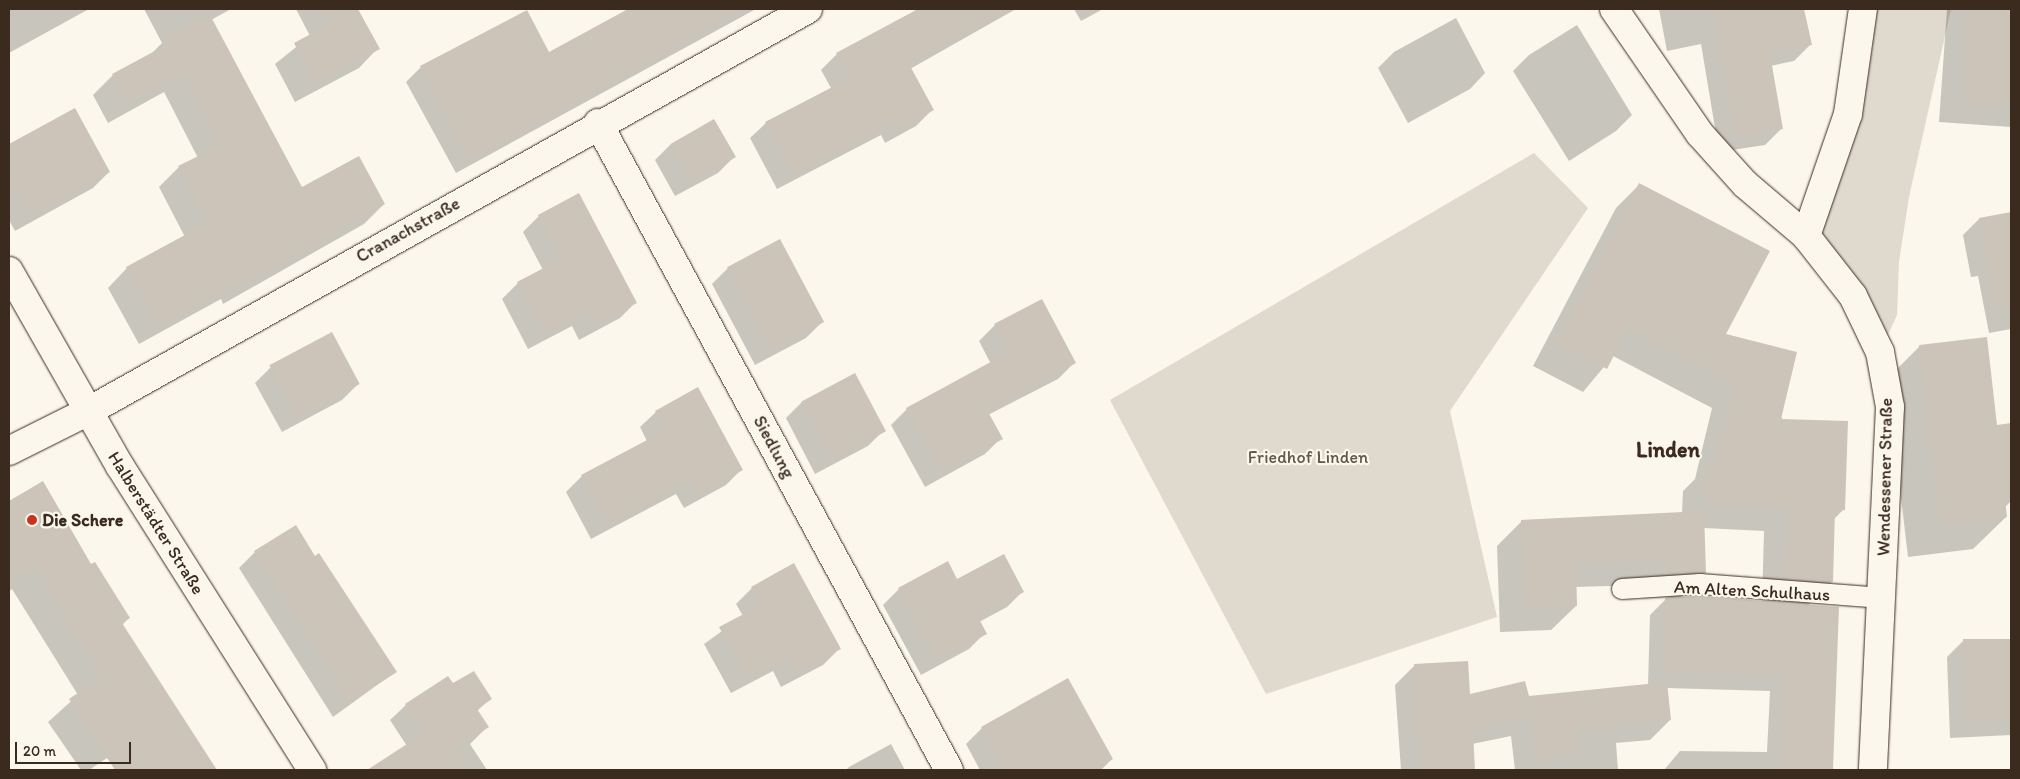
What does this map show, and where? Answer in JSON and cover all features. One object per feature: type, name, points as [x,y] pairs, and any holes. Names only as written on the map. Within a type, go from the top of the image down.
[{"type":"street","name":"Cranachstraße","points":[[9,451],[87,412],[598,123],[808,9]]},
{"type":"street","name":"Wendessener Straße","points":[[1614,9],[1700,134],[1745,184],[1806,236],[1853,296],[1880,352],[1890,408],[1873,770]]},
{"type":"street","points":[[1806,236],[1848,114],[1863,9]]},
{"type":"street","name":"Siedlung","points":[[598,123],[949,770]]},
{"type":"street","name":"Halberstädter Straße","points":[[9,271],[87,412],[312,770]]},
{"type":"lane","name":"Am Alten Schulhaus","points":[[1622,589],[1700,584],[1882,598]]},
{"type":"green space","points":[[1863,9],[1951,9],[1909,197],[1899,262],[1897,315],[1880,352],[1806,236]]},
{"type":"green space","name":"Friedhof Linden","points":[[1534,153],[1588,208],[1450,411],[1497,617],[1266,694],[1110,400]]},
{"type":"building","points":[[325,9],[358,9],[380,49],[315,83],[294,43],[333,22]]},
{"type":"building","points":[[628,9],[742,9],[471,160],[420,66],[527,10],[549,52]]},
{"type":"building","points":[[918,9],[1006,9],[909,64],[934,110],[901,128],[897,120],[793,174],[765,122],[850,78],[836,53]]},
{"type":"building","points":[[1714,9],[1804,9],[1812,45],[1770,54],[1783,129],[1735,137]]},
{"type":"building","points":[[1965,9],[2011,9],[2011,103],[1965,103]]},
{"type":"building","points":[[209,13],[302,187],[359,156],[385,204],[243,285],[241,281],[159,326],[126,267],[207,223],[178,166],[221,145],[183,73],[128,104],[112,74],[168,44],[165,38]]},
{"type":"building","points":[[75,108],[110,172],[31,216],[9,174],[9,144]]},
{"type":"building","points":[[714,119],[736,157],[693,182],[671,144]]},
{"type":"building","points":[[1639,183],[1770,251],[1726,334],[1797,352],[1781,419],[1848,421],[1845,510],[1835,509],[1833,582],[1786,579],[1787,507],[1705,504],[1706,466],[1715,466],[1735,384],[1628,328],[1607,369],[1556,342]]},
{"type":"building","points":[[579,193],[637,303],[596,324],[588,311],[545,334],[517,282],[561,259],[538,215]]},
{"type":"building","points":[[2011,212],[2011,308],[1995,309],[1979,218]]},
{"type":"building","points":[[780,239],[824,322],[771,350],[727,267]]},
{"type":"building","points":[[1042,299],[1076,363],[987,410],[1003,439],[941,472],[906,408],[1009,352],[994,324]]},
{"type":"building","points":[[332,332],[360,384],[297,417],[269,365]]},
{"type":"building","points":[[1987,337],[1997,425],[2011,423],[2011,489],[2004,490],[2007,517],[1940,525],[1919,345]]},
{"type":"building","points":[[855,373],[886,431],[832,460],[801,402]]},
{"type":"building","points":[[698,387],[743,470],[700,493],[692,479],[608,524],[581,475],[666,430],[655,411]]},
{"type":"building","points":[[43,481],[91,564],[95,562],[130,618],[122,623],[217,770],[117,770],[69,699],[102,677],[35,568],[9,583],[9,501]]},
{"type":"building","points":[[1704,511],[1706,573],[1666,574],[1666,561],[1576,564],[1577,606],[1524,608],[1521,520]]},
{"type":"building","points":[[296,525],[315,556],[319,553],[397,672],[350,702],[254,551]]},
{"type":"building","points":[[1004,554],[1024,592],[978,617],[987,634],[937,660],[898,588],[948,561],[957,579]]},
{"type":"building","points":[[794,563],[841,649],[798,672],[789,656],[747,678],[719,627],[761,605],[751,587]]},
{"type":"building","points":[[1700,596],[1839,607],[1833,770],[1781,770],[1785,676],[1663,672],[1665,598]]},
{"type":"building","points":[[1963,639],[2011,639],[2011,721],[1963,721]]},
{"type":"building","points":[[1468,661],[1470,694],[1525,681],[1529,696],[1667,682],[1671,720],[1577,730],[1579,755],[1535,760],[1531,717],[1473,730],[1475,770],[1421,770],[1414,664]]},
{"type":"building","points":[[474,671],[492,699],[477,709],[489,727],[456,749],[469,770],[367,770],[424,733],[405,704],[448,676],[453,683]]},
{"type":"building","points":[[1068,678],[1113,759],[1094,770],[1004,770],[981,727]]},
{"type":"place","name":"Die Schere","points":[[32,520]]},
{"type":"district","name":"Linden","points":[[1668,450]]}]
